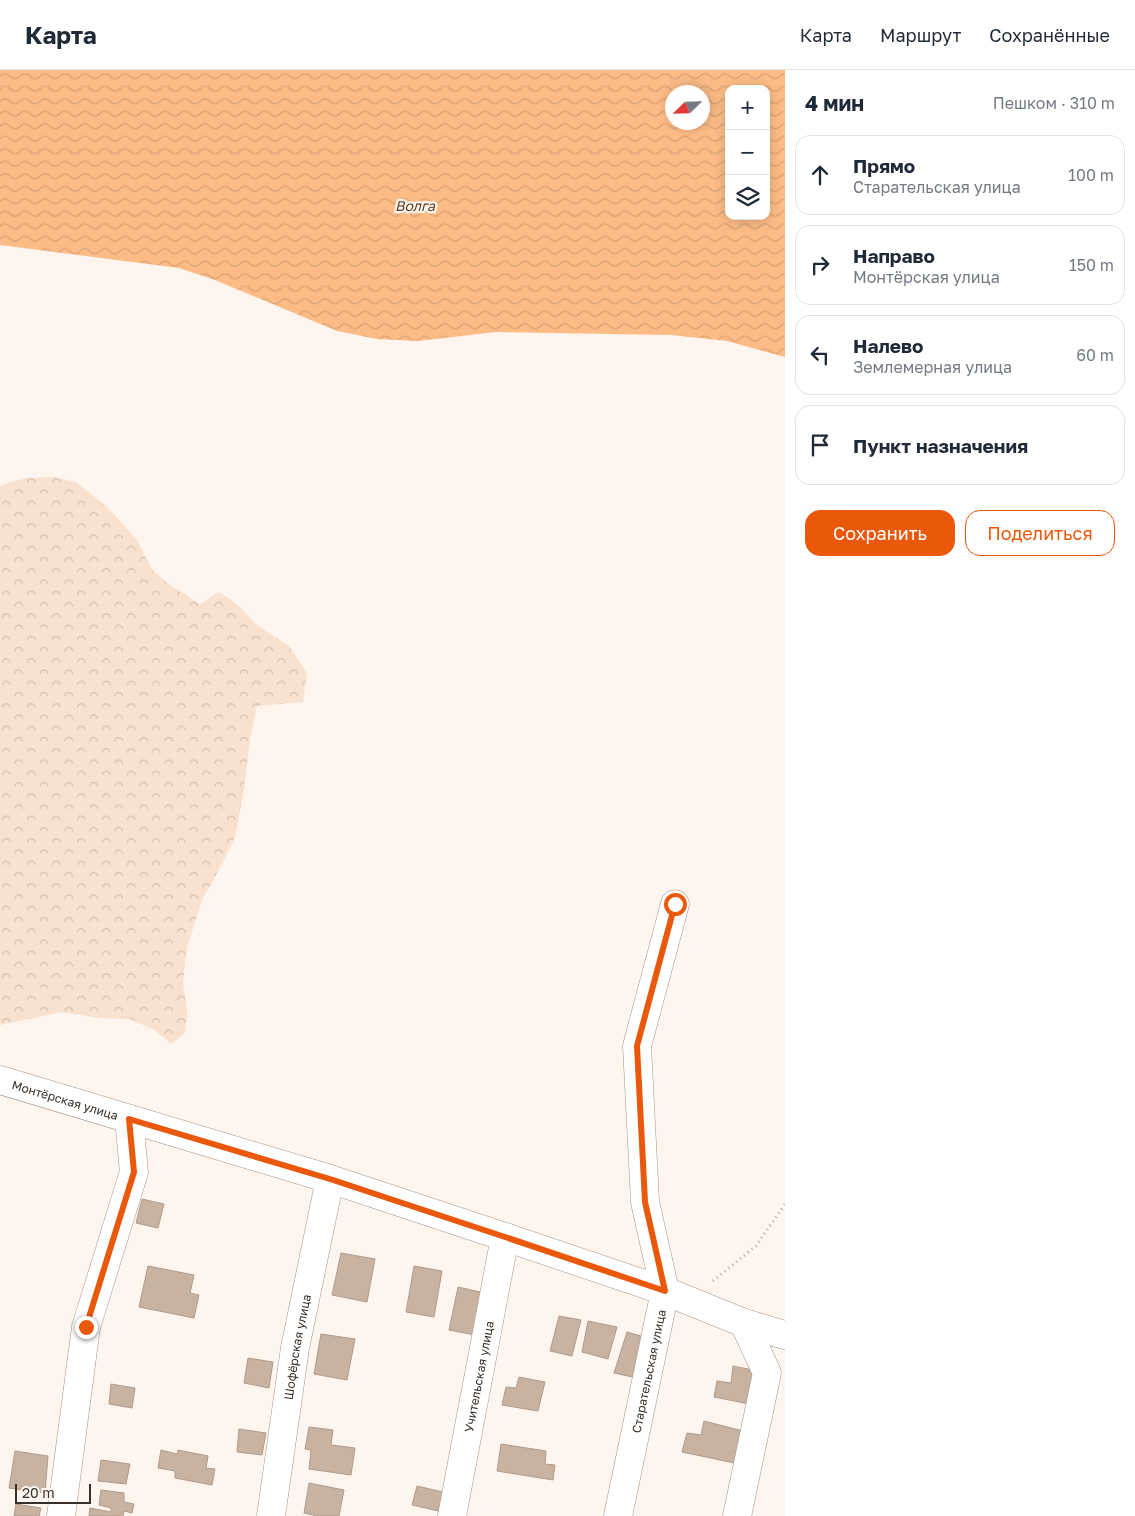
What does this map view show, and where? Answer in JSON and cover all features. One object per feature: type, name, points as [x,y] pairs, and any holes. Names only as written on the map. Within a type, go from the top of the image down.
[{"type":"street","name":"Старательская улица","points":[[618,1516],[665,1291],[645,1202],[637,1046],[675,904]]},
{"type":"street","name":"Монтёрская улица","points":[[0,1080],[330,1179],[665,1291],[744,1323],[785,1335]]},
{"type":"street","points":[[61,1516],[86,1327],[134,1172],[129,1119]]},
{"type":"street","name":"Шофёрская улица","points":[[272,1516],[294,1348],[330,1179]]},
{"type":"street","name":"Учительская улица","points":[[452,1516],[505,1237]]},
{"type":"street","points":[[737,1516],[767,1373],[744,1323]]},
{"type":"path","points":[[704,1283],[713,1281],[756,1246],[785,1204]]},
{"type":"green space","points":[[53,477],[76,482],[107,507],[137,540],[152,570],[171,586],[200,604],[219,592],[238,605],[258,626],[289,646],[307,673],[303,702],[257,706],[250,738],[244,790],[235,837],[202,900],[187,947],[183,982],[187,1013],[185,1033],[171,1044],[153,1029],[129,1019],[100,1018],[61,1012],[0,1025],[0,486],[24,478]]},
{"type":"water","name":"Волга","points":[[0,70],[785,70],[785,357],[727,341],[671,335],[496,332],[418,341],[377,339],[337,331],[215,280],[179,268],[0,245]]},
{"type":"building","points":[[142,1199],[164,1204],[158,1228],[136,1223]]},
{"type":"building","points":[[341,1253],[375,1259],[367,1302],[332,1295]]},
{"type":"building","points":[[148,1266],[194,1275],[190,1293],[199,1295],[194,1318],[139,1307]]},
{"type":"building","points":[[414,1266],[442,1271],[434,1317],[406,1312]]},
{"type":"building","points":[[458,1287],[489,1294],[480,1336],[449,1330]]},
{"type":"building","points":[[559,1316],[581,1320],[572,1356],[550,1351]]},
{"type":"building","points":[[588,1321],[617,1327],[608,1359],[582,1352]]},
{"type":"building","points":[[627,1332],[648,1338],[637,1378],[614,1373]]},
{"type":"building","points":[[321,1334],[355,1339],[347,1380],[314,1374]]},
{"type":"building","points":[[248,1358],[273,1362],[269,1388],[244,1383]]},
{"type":"building","points":[[733,1366],[758,1371],[749,1404],[714,1397],[717,1381],[731,1383]]},
{"type":"building","points":[[519,1377],[545,1382],[538,1411],[502,1405],[506,1387],[516,1388]]},
{"type":"building","points":[[111,1384],[135,1388],[132,1408],[109,1404]]},
{"type":"building","points":[[704,1421],[747,1432],[739,1464],[682,1452],[687,1433],[701,1435]]},
{"type":"building","points":[[309,1427],[333,1430],[331,1445],[355,1448],[351,1475],[309,1469],[311,1450],[305,1449]]},
{"type":"building","points":[[239,1429],[266,1433],[262,1455],[237,1452]]},
{"type":"building","points":[[501,1444],[546,1451],[545,1464],[555,1465],[553,1480],[497,1471]]},
{"type":"building","points":[[161,1450],[177,1454],[178,1450],[208,1456],[206,1468],[215,1469],[212,1485],[175,1478],[175,1471],[158,1468]]},
{"type":"building","points":[[15,1451],[48,1456],[45,1493],[9,1488]]},
{"type":"building","points":[[101,1460],[130,1464],[126,1484],[98,1481]]},
{"type":"building","points":[[309,1483],[344,1490],[339,1516],[317,1516],[304,1513]]},
{"type":"building","points":[[417,1486],[447,1493],[443,1512],[412,1505]]},
{"type":"building","points":[[101,1490],[124,1493],[124,1502],[134,1504],[132,1513],[124,1511],[123,1516],[89,1516],[90,1508],[111,1512],[111,1508],[99,1505]]},
{"type":"building","points":[[16,1504],[41,1508],[39,1516],[14,1516]]},
{"type":"route","points":[[86,1327],[134,1172],[129,1119],[330,1179],[665,1291],[645,1202],[637,1046],[675,904]]}]
